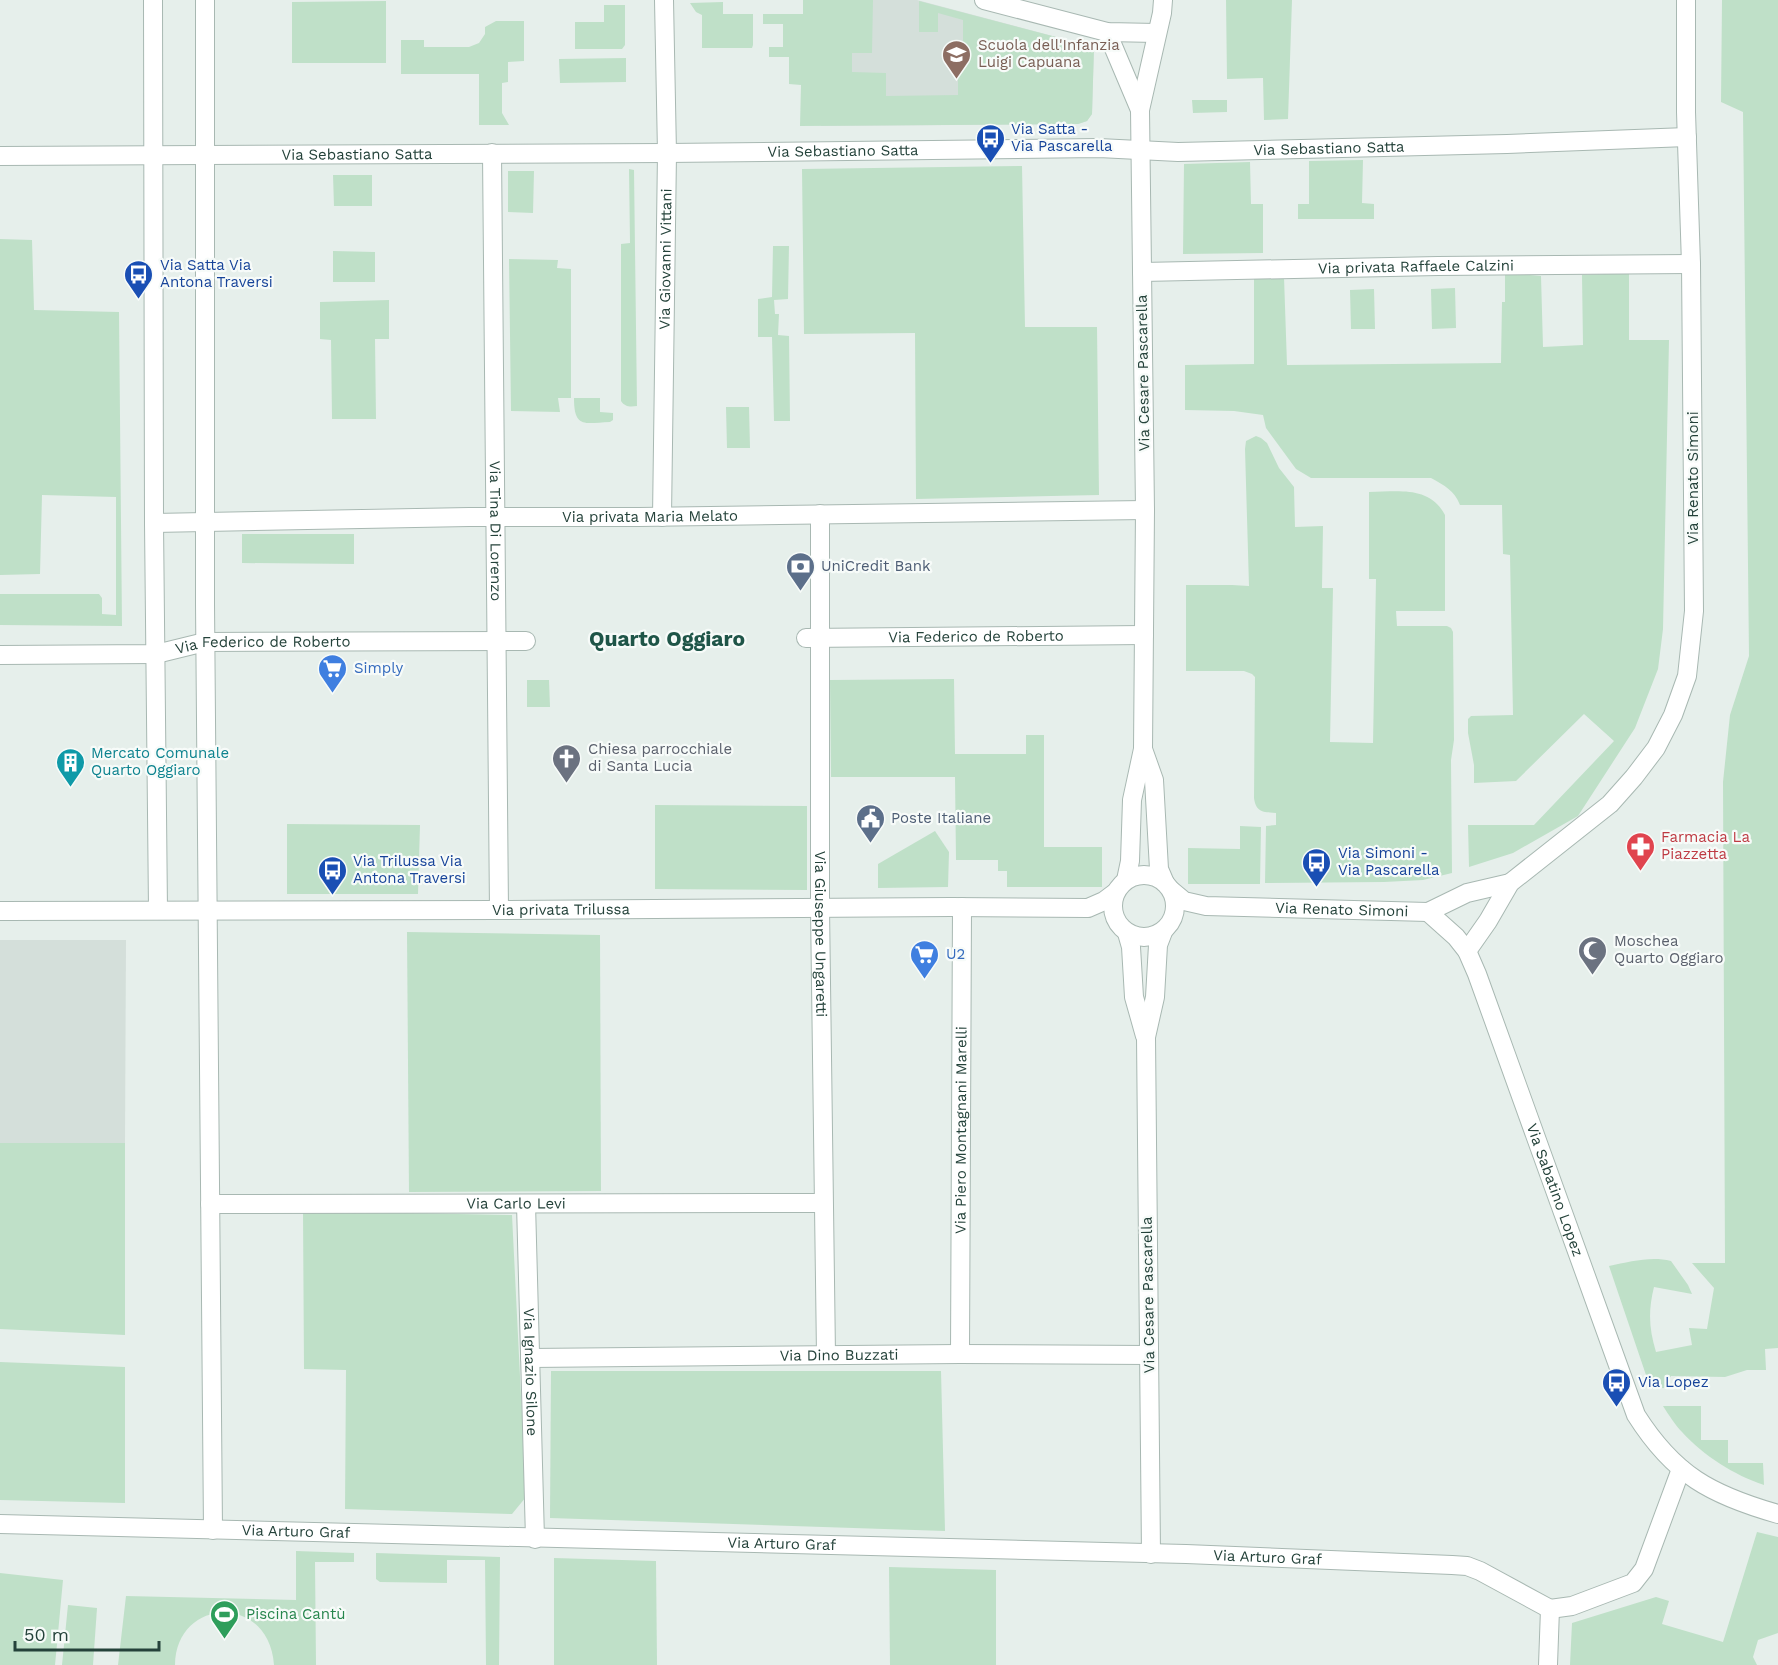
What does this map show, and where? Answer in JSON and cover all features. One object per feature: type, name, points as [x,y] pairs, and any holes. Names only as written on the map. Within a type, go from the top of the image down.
[{"type":"street","points":[[153,0],[154,523],[158,910]]},
{"type":"street","points":[[205,0],[205,642],[213,1530]]},
{"type":"street","name":"Via Giovanni Vittani","points":[[662,517],[667,153],[664,0]]},
{"type":"street","points":[[984,0],[1107,32],[1156,33]]},
{"type":"street","name":"Via Cesare Pascarella","points":[[1143,749],[1145,510],[1140,110],[1163,0]]},
{"type":"street","name":"Via Renato Simoni","points":[[1467,951],[1510,883],[1610,804],[1634,777],[1656,748],[1673,715],[1688,676],[1694,611],[1686,0]]},
{"type":"street","points":[[1107,32],[1140,110]]},
{"type":"street","name":"Via Sebastiano Satta","points":[[0,156],[667,153],[1098,148],[1178,152],[1687,136]]},
{"type":"street","name":"Via Tina Di Lorenzo","points":[[492,153],[500,910]]},
{"type":"street","name":"Via privata Raffaele Calzini","points":[[1142,272],[1691,264]]},
{"type":"street","name":"Via privata Maria Melato","points":[[154,523],[1145,510]]},
{"type":"street","name":"Via Giuseppe Ungaretti","points":[[820,514],[813,638],[820,908],[826,1355]]},
{"type":"street","name":"Via Federico de Roberto","points":[[813,638],[1144,635]]},
{"type":"street","name":"Via Federico de Roberto","points":[[0,655],[156,654],[205,642],[526,641]]},
{"type":"street","points":[[1143,749],[1132,800],[1130,861],[1112,907],[1131,947],[1134,997],[1146,1037]]},
{"type":"street","points":[[1143,749],[1154,780],[1159,869],[1175,901],[1175,911],[1158,945],[1155,997],[1146,1037]]},
{"type":"street","points":[[1121,886],[1135,876],[1146,875],[1156,877],[1168,887]]},
{"type":"street","name":"Via Renato Simoni","points":[[1168,887],[1184,901],[1206,906],[1428,912],[1467,893],[1510,883]]},
{"type":"street","name":"Via privata Trilussa","points":[[0,911],[1088,908],[1104,901],[1121,886]]},
{"type":"street","points":[[1088,908],[1102,912],[1137,937],[1147,938],[1157,935],[1187,911],[1206,906]]},
{"type":"street","name":"Via Piero Montagnani Marelli","points":[[960,1354],[962,907]]},
{"type":"street","name":"Via Sabatino Lopez","points":[[1428,912],[1456,937],[1467,951],[1477,974],[1636,1415],[1663,1452],[1704,1486],[1778,1514]]},
{"type":"street","name":"Via Cesare Pascarella","points":[[1146,1037],[1151,1554]]},
{"type":"street","name":"Via Carlo Levi","points":[[210,1204],[823,1203]]},
{"type":"street","name":"Via Ignazio Silone","points":[[526,1204],[535,1539]]},
{"type":"street","name":"Via Dino Buzzati","points":[[530,1358],[960,1354],[1149,1355]]},
{"type":"street","points":[[1548,1665],[1550,1609],[1572,1606],[1633,1583],[1644,1569],[1681,1469]]},
{"type":"street","name":"Via Arturo Graf","points":[[0,1524],[1151,1554],[1467,1566],[1480,1570],[1550,1609]]},
{"type":"shaded area","name":"Scuola dell'Infanzia Luigi Capuana","points":[[821,0],[917,0],[1094,47],[1092,114],[1087,121],[1078,124],[821,126]]},
{"type":"shaded area","points":[[0,940],[126,940],[125,1143],[0,1143]]},
{"type":"green space","name":"Scuola dell'Infanzia Luigi Capuana","points":[[803,0],[873,0],[872,53],[852,53],[852,72],[886,73],[886,96],[958,95],[958,73],[963,72],[963,20],[938,13],[938,32],[919,32],[919,1],[1094,47],[1092,114],[1087,121],[1078,124],[800,126],[801,85],[789,84],[789,57],[769,57],[769,47],[783,47],[783,24],[763,24],[763,14],[803,14]]},
{"type":"green space","points":[[1226,0],[1292,0],[1288,119],[1264,120],[1263,78],[1227,79]]},
{"type":"green space","points":[[1722,0],[1778,0],[1778,1348],[1765,1349],[1766,1370],[1747,1370],[1725,1377],[1671,1376],[1664,1388],[1652,1389],[1609,1266],[1648,1259],[1671,1261],[1688,1285],[1692,1294],[1654,1287],[1650,1320],[1656,1352],[1692,1345],[1689,1328],[1707,1329],[1714,1288],[1692,1263],[1725,1263],[1723,782],[1730,715],[1749,656],[1743,112],[1721,102]]},
{"type":"green space","points":[[386,1],[386,63],[292,63],[292,2]]},
{"type":"green space","points":[[723,2],[723,14],[753,14],[752,48],[702,48],[702,15],[696,12],[690,3]]},
{"type":"green space","points":[[604,5],[625,5],[625,45],[622,49],[575,49],[575,22],[604,22]]},
{"type":"green space","points":[[496,21],[524,21],[524,61],[508,62],[508,82],[502,83],[502,113],[509,125],[479,125],[479,74],[401,74],[401,40],[424,40],[424,47],[469,47],[479,43],[485,34],[485,27]]},
{"type":"green space","points":[[626,58],[626,82],[560,83],[559,59]]},
{"type":"green space","points":[[1192,100],[1227,100],[1227,112],[1193,113]]},
{"type":"green space","points":[[1363,160],[1362,203],[1374,204],[1374,219],[1298,219],[1298,204],[1309,204],[1309,161]]},
{"type":"green space","points":[[1250,162],[1251,204],[1263,204],[1263,253],[1183,254],[1184,164]]},
{"type":"green space","points":[[1022,166],[1025,327],[1097,327],[1099,495],[916,499],[915,333],[804,334],[802,169]]},
{"type":"green space","points":[[629,169],[634,170],[637,406],[626,405],[621,401],[621,244],[630,243]]},
{"type":"green space","points":[[508,171],[534,171],[533,213],[508,212]]},
{"type":"green space","points":[[333,175],[372,175],[372,206],[334,206]]},
{"type":"green space","points":[[0,239],[32,240],[34,310],[119,312],[122,626],[0,625],[0,594],[99,594],[102,598],[102,614],[116,615],[116,497],[42,495],[40,574],[0,575]]},
{"type":"green space","points":[[773,246],[789,246],[788,299],[774,300],[775,314],[779,314],[778,335],[789,336],[790,421],[774,421],[772,337],[758,337],[758,299],[772,297]]},
{"type":"green space","points":[[333,251],[375,252],[375,282],[333,282]]},
{"type":"green space","points":[[509,259],[558,260],[557,268],[571,269],[571,398],[558,398],[560,412],[511,411]]},
{"type":"green space","points":[[1505,273],[1541,276],[1543,347],[1583,345],[1582,275],[1629,273],[1629,340],[1669,340],[1663,629],[1658,669],[1635,728],[1578,816],[1513,853],[1469,867],[1468,825],[1534,825],[1614,741],[1584,714],[1516,781],[1474,783],[1468,719],[1471,716],[1513,715],[1510,555],[1503,554],[1502,505],[1460,505],[1452,492],[1431,478],[1311,478],[1296,469],[1266,428],[1263,415],[1234,411],[1185,410],[1185,365],[1254,364],[1254,278],[1284,277],[1287,365],[1501,363]]},
{"type":"green space","points":[[1455,288],[1456,328],[1432,329],[1431,289]]},
{"type":"green space","points":[[1374,289],[1375,329],[1351,329],[1350,290]]},
{"type":"green space","points":[[389,300],[389,339],[375,339],[376,419],[332,419],[331,340],[320,339],[320,302]]},
{"type":"green space","points":[[574,398],[600,398],[600,412],[613,413],[613,420],[583,422],[576,415]]},
{"type":"green space","points":[[726,407],[749,407],[750,448],[727,448]]},
{"type":"green space","points":[[1256,436],[1267,443],[1279,468],[1294,487],[1295,527],[1323,526],[1322,588],[1333,588],[1330,742],[1373,743],[1376,579],[1369,579],[1369,492],[1401,491],[1421,495],[1438,505],[1445,515],[1445,611],[1396,611],[1397,626],[1447,626],[1453,632],[1452,873],[1423,880],[1265,883],[1266,826],[1276,825],[1276,813],[1259,809],[1254,798],[1255,677],[1244,671],[1186,671],[1186,585],[1249,586],[1245,449],[1246,441]]},
{"type":"green space","points":[[242,534],[354,534],[354,564],[242,563]]},
{"type":"green space","points":[[954,679],[955,754],[1026,754],[1026,735],[1044,735],[1044,847],[1102,847],[1102,887],[1007,887],[1007,871],[998,871],[998,860],[956,860],[955,777],[831,777],[830,680]]},
{"type":"green space","points":[[527,680],[549,680],[550,707],[527,707]]},
{"type":"green space","points":[[655,805],[807,806],[807,890],[655,889]]},
{"type":"green space","points":[[287,824],[420,825],[418,894],[287,894]]},
{"type":"green space","points":[[1240,826],[1261,827],[1260,884],[1188,884],[1188,848],[1240,849]]},
{"type":"green space","points":[[935,831],[949,852],[948,887],[878,888],[878,864]]},
{"type":"green space","points":[[407,932],[600,935],[601,1191],[409,1192]]},
{"type":"green space","points":[[0,1143],[125,1143],[125,1335],[0,1329]]},
{"type":"green space","points":[[303,1211],[512,1215],[526,1497],[512,1514],[345,1509],[346,1370],[304,1369]]},
{"type":"green space","points":[[0,1362],[125,1367],[125,1503],[0,1500]]},
{"type":"green space","points":[[551,1371],[941,1371],[945,1531],[550,1518]]},
{"type":"green space","points":[[1663,1406],[1701,1406],[1701,1440],[1728,1440],[1728,1463],[1763,1463],[1764,1485],[1731,1470],[1710,1457],[1679,1429]]},
{"type":"green space","points":[[1757,1532],[1778,1537],[1778,1633],[1758,1640],[1753,1657],[1757,1665],[1570,1665],[1572,1623],[1656,1597],[1669,1601],[1662,1624],[1723,1642]]},
{"type":"green space","points":[[296,1551],[354,1553],[354,1562],[315,1562],[316,1665],[274,1665],[268,1642],[257,1625],[241,1615],[223,1612],[205,1616],[190,1626],[179,1643],[175,1665],[118,1665],[126,1596],[296,1600]]},
{"type":"green space","points":[[376,1553],[500,1557],[499,1665],[486,1665],[485,1560],[447,1560],[447,1583],[380,1582],[376,1579]]},
{"type":"green space","points":[[554,1558],[656,1561],[657,1665],[554,1665]]},
{"type":"green space","points":[[889,1567],[996,1570],[996,1665],[890,1665]]},
{"type":"green space","points":[[0,1573],[63,1580],[55,1665],[0,1665]]},
{"type":"green space","points":[[68,1605],[97,1608],[93,1665],[62,1665]]},
{"type":"place","name":"Scuola dell'Infanzia Luigi Capuana","points":[[957,80]]},
{"type":"place","name":"Via Satta - Via Pascarella","points":[[990,164]]},
{"type":"place","name":"Via Satta Via Antona Traversi","points":[[139,300]]},
{"type":"place","name":"UniCredit Bank","points":[[800,592]]},
{"type":"place","name":"Simply","points":[[333,694]]},
{"type":"place","name":"Chiesa parrocchiale di Santa Lucia","points":[[567,784]]},
{"type":"place","name":"Mercato Comunale Quarto Oggiaro","points":[[70,788]]},
{"type":"place","name":"Poste Italiane","points":[[870,844]]},
{"type":"place","name":"Farmacia La Piazzetta","points":[[1640,872]]},
{"type":"place","name":"Via Simoni - Via Pascarella","points":[[1317,888]]},
{"type":"place","name":"Via Trilussa Via Antona Traversi","points":[[332,896]]},
{"type":"place","name":"Moschea Quarto Oggiaro","points":[[1593,976]]},
{"type":"place","name":"U2","points":[[925,980]]},
{"type":"place","name":"Via Lopez","points":[[1617,1408]]},
{"type":"place","name":"Piscina Cantù","points":[[225,1640]]},
{"type":"district","name":"Quarto Oggiaro","points":[[667,638]]}]
